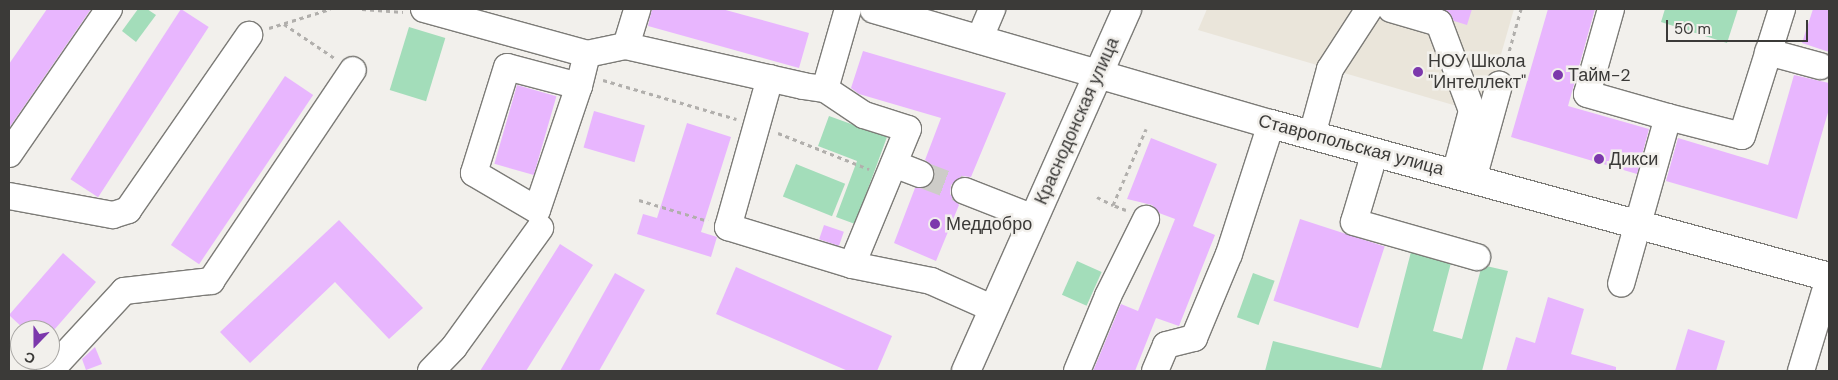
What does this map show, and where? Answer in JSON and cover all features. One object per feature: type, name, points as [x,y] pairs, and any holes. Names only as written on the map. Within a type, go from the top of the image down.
[{"type":"main road","name":"Ставропольская улица","points":[[874,9],[1271,124],[1829,277]]},
{"type":"main road","name":"Краснодонская улица","points":[[966,371],[1128,9]]},
{"type":"street","points":[[9,154],[109,9]]},
{"type":"street","points":[[424,9],[587,54],[626,46],[770,78],[825,88],[864,115],[908,129],[852,265]]},
{"type":"street","points":[[626,46],[637,9]]},
{"type":"street","points":[[825,88],[848,9]]},
{"type":"street","points":[[979,40],[992,9]]},
{"type":"street","points":[[1312,135],[1330,69],[1369,9]]},
{"type":"street","points":[[1391,9],[1439,24],[1472,111],[1464,176]]},
{"type":"street","points":[[1611,9],[1587,94],[1668,118],[1742,136],[1782,9]]},
{"type":"street","points":[[9,196],[113,215],[128,210],[249,35]]},
{"type":"street","points":[[1768,52],[1820,66]]},
{"type":"street","points":[[579,86],[507,67],[474,173],[537,210],[579,86],[587,54]]},
{"type":"street","points":[[50,371],[124,291],[210,281],[353,70]]},
{"type":"street","points":[[770,78],[728,227],[852,265],[931,282],[994,309]]},
{"type":"street","points":[[1464,176],[1499,85]]},
{"type":"street","points":[[1621,284],[1668,118]]},
{"type":"street","points":[[1155,371],[1166,345],[1194,338],[1229,254],[1271,124]]},
{"type":"street","points":[[1375,152],[1354,222],[1477,257]]},
{"type":"street","points":[[894,164],[920,174]]},
{"type":"street","points":[[965,191],[1034,218]]},
{"type":"street","points":[[1077,371],[1108,296],[1146,219]]},
{"type":"street","points":[[431,371],[454,347],[540,228]]},
{"type":"street","points":[[1801,371],[1829,277]]},
{"type":"path","points":[[249,35],[330,9]]},
{"type":"path","points":[[1499,85],[1521,9]]},
{"type":"path","points":[[284,24],[353,70]]},
{"type":"path","points":[[1113,204],[1146,129]]},
{"type":"path","points":[[1096,198],[1146,219]]},
{"type":"path","points":[[639,200],[728,227]]},
{"type":"shaded area","name":"НОУ Школа \"Интеллект\"","points":[[1207,9],[1514,9],[1484,114],[1198,30]]},
{"type":"green space","points":[[138,9],[147,9],[156,15],[136,42],[122,31]]},
{"type":"green space","points":[[1665,9],[1738,9],[1727,43],[1661,22]]},
{"type":"green space","points":[[409,27],[445,38],[426,101],[390,90]]},
{"type":"green space","points":[[829,116],[887,137],[855,224],[836,217],[857,161],[818,146]]},
{"type":"green space","points":[[796,164],[845,184],[832,216],[783,196]]},
{"type":"green space","points":[[1412,248],[1452,259],[1433,331],[1462,339],[1482,265],[1508,271],[1482,371],[1265,371],[1273,341],[1381,368]]},
{"type":"green space","points":[[1077,261],[1102,272],[1087,306],[1062,295]]},
{"type":"green space","points":[[1253,273],[1275,281],[1259,325],[1237,317]]},
{"type":"building","points":[[47,9],[91,9],[9,128],[9,64]]},
{"type":"building","points":[[181,9],[209,27],[98,197],[70,179]]},
{"type":"building","points":[[652,9],[722,9],[809,33],[799,68],[648,26]]},
{"type":"building","points":[[1444,9],[1472,9],[1467,25],[1454,21]]},
{"type":"building","points":[[1548,9],[1595,9],[1568,106],[1649,129],[1637,174],[1511,137]]},
{"type":"building","points":[[1813,9],[1829,9],[1829,52],[1802,43]]},
{"type":"building","points":[[863,51],[1006,93],[971,177],[962,176],[951,185],[950,194],[959,205],[936,261],[894,243],[915,188],[929,186],[934,179],[932,165],[925,160],[941,118],[859,94],[851,88]]},
{"type":"building","points":[[1794,75],[1829,83],[1829,109],[1797,219],[1666,181],[1678,138],[1768,165]]},
{"type":"building","points":[[285,76],[313,95],[199,264],[171,245]]},
{"type":"building","points":[[517,85],[556,96],[534,175],[494,164]]},
{"type":"building","points":[[594,111],[645,126],[634,162],[584,148]]},
{"type":"building","points":[[687,123],[731,137],[701,232],[717,237],[711,257],[637,234],[643,214],[657,218]]},
{"type":"building","points":[[1151,138],[1217,164],[1193,226],[1215,235],[1179,326],[1156,318],[1135,371],[1093,371],[1121,304],[1138,311],[1175,219],[1159,213],[1152,205],[1127,199]]},
{"type":"building","points":[[1300,219],[1385,247],[1358,328],[1273,301]]},
{"type":"building","points":[[339,220],[423,308],[389,339],[335,282],[250,363],[220,332]]},
{"type":"building","points":[[824,225],[844,232],[839,246],[819,239]]},
{"type":"building","points":[[560,244],[593,265],[526,371],[480,371]]},
{"type":"building","points":[[63,253],[96,282],[60,323],[60,320],[14,320],[9,315]]},
{"type":"building","points":[[736,267],[892,336],[877,371],[848,371],[716,314]]},
{"type":"building","points":[[615,273],[645,290],[599,371],[560,371]]},
{"type":"building","points":[[1548,297],[1584,309],[1571,354],[1616,367],[1616,371],[1506,371],[1516,337],[1535,343]]},
{"type":"building","points":[[1688,329],[1725,341],[1716,371],[1675,371]]},
{"type":"building","points":[[95,347],[102,364],[86,370],[82,359]]},
{"type":"tunnel","points":[[920,174],[965,191]]},
{"type":"place","name":"НОУ Школа \"Интеллект\"","points":[[1418,72]]},
{"type":"place","name":"Тайм-2","points":[[1558,75]]},
{"type":"place","name":"Дикси","points":[[1599,159]]},
{"type":"place","name":"Меддобро","points":[[935,224]]}]
